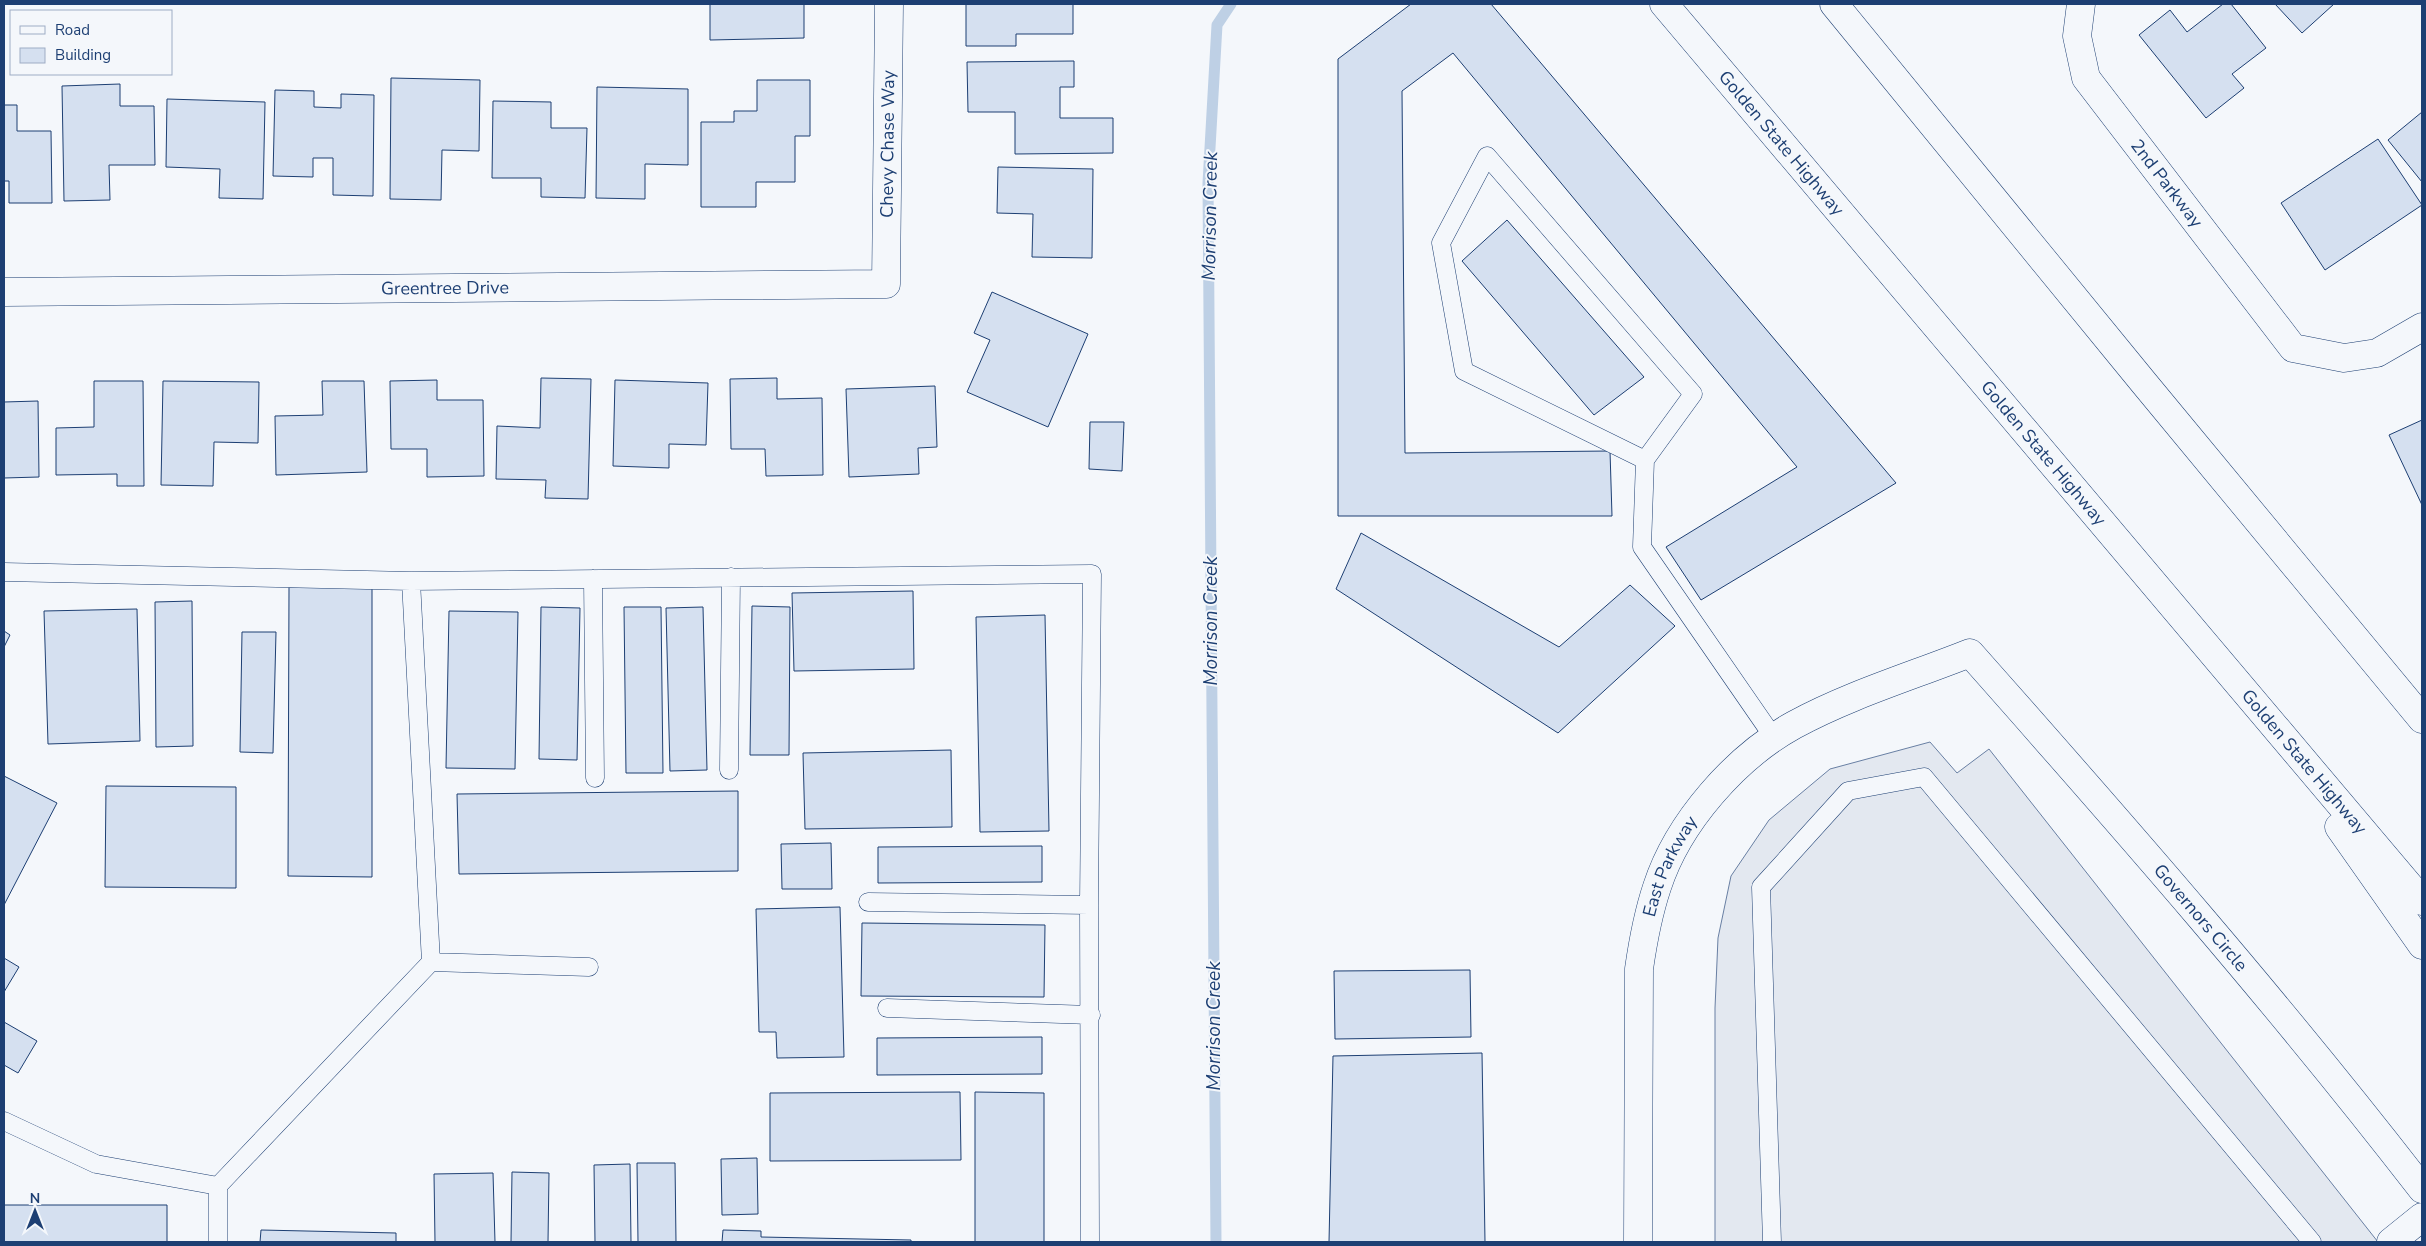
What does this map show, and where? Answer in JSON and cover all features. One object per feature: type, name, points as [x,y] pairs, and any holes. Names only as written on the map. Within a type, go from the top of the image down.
[{"type":"main road","name":"Chevy Chase Way","points":[[886,284],[889,4]]},
{"type":"main road","name":"Golden State Highway","points":[[1664,4],[2422,901]]},
{"type":"main road","points":[[1834,4],[2422,719]]},
{"type":"main road","name":"2nd Parkway","points":[[2081,4],[2077,36],[2086,78],[2293,348],[2344,358],[2377,353],[2422,327]]},
{"type":"main road","name":"Greentree Drive","points":[[4,292],[886,284]]},
{"type":"main road","name":"East Parkway","points":[[1638,1242],[1639,969],[1645,926],[1657,885],[1676,846],[1698,810],[1726,778],[1758,749],[1774,738],[1794,725],[1832,707],[1970,653]]},
{"type":"main road","name":"Governors Circle","points":[[1970,653],[2130,833],[2345,1090],[2422,1189]]},
{"type":"main road","points":[[2239,685],[2422,945]]},
{"type":"main road","points":[[2391,1242],[2422,1217]]},
{"type":"lane","points":[[1645,460],[1464,371],[1441,243],[1487,156],[1693,394],[1645,460],[1642,547],[1774,738]]},
{"type":"lane","points":[[4,572],[411,581],[1092,574],[1089,905],[1091,1015],[1090,1242]]},
{"type":"lane","points":[[729,770],[732,577]]},
{"type":"lane","points":[[593,579],[595,778]]},
{"type":"lane","points":[[218,1242],[218,1186],[431,962],[411,581]]},
{"type":"lane","points":[[1772,1242],[1761,887],[1848,791],[1924,777],[2312,1242]]},
{"type":"lane","points":[[868,902],[1089,905]]},
{"type":"lane","points":[[431,962],[589,967]]},
{"type":"lane","points":[[887,1008],[1091,1015]]},
{"type":"lane","points":[[4,1121],[96,1164],[218,1186]]},
{"type":"shaded area","points":[[1930,742],[1957,773],[1989,749],[2378,1242],[1715,1242],[1715,1008],[1718,938],[1731,876],[1769,820],[1830,769]]},
{"type":"building","points":[[710,4],[804,4],[804,38],[710,40]]},
{"type":"building","points":[[966,4],[1073,4],[1073,34],[1016,34],[1016,46],[966,46]]},
{"type":"building","points":[[1411,4],[1491,4],[1896,483],[1701,600],[1666,547],[1797,467],[1453,53],[1402,91],[1405,453],[1610,451],[1612,516],[1338,516],[1338,59]]},
{"type":"building","points":[[2223,4],[2231,4],[2266,48],[2232,74],[2244,88],[2206,118],[2139,35],[2170,10],[2187,32]]},
{"type":"building","points":[[2275,4],[2334,4],[2302,33]]},
{"type":"building","points":[[1074,61],[1074,87],[1060,87],[1060,118],[1113,118],[1113,153],[1015,154],[1015,112],[968,112],[967,62]]},
{"type":"building","points":[[391,78],[480,80],[479,151],[442,150],[441,200],[390,199]]},
{"type":"building","points":[[757,80],[810,80],[810,136],[795,136],[795,182],[756,182],[756,207],[701,207],[701,122],[734,122],[734,111],[757,111]]},
{"type":"building","points":[[120,84],[120,106],[154,106],[155,165],[109,165],[110,200],[64,201],[62,86]]},
{"type":"building","points":[[597,87],[688,89],[688,165],[645,164],[645,199],[596,198]]},
{"type":"building","points":[[275,90],[314,91],[314,107],[341,108],[341,94],[374,95],[373,196],[333,195],[333,158],[313,158],[313,177],[273,176]]},
{"type":"building","points":[[167,99],[265,102],[263,199],[219,198],[220,169],[166,167]]},
{"type":"building","points":[[493,101],[551,102],[551,128],[587,128],[585,198],[541,197],[541,178],[492,178]]},
{"type":"building","points":[[4,105],[17,105],[17,131],[51,131],[52,203],[9,203],[9,181],[4,181]]},
{"type":"building","points":[[2422,112],[2422,182],[2388,140]]},
{"type":"building","points":[[2378,139],[2422,205],[2325,270],[2281,203]]},
{"type":"building","points":[[998,167],[1093,169],[1092,258],[1032,257],[1033,214],[997,213]]},
{"type":"building","points":[[1507,220],[1644,377],[1594,415],[1462,261]]},
{"type":"building","points":[[992,292],[1088,334],[1048,427],[967,392],[990,340],[974,333]]},
{"type":"building","points":[[541,378],[591,379],[588,499],[545,498],[546,480],[496,479],[497,426],[540,428]]},
{"type":"building","points":[[777,378],[777,399],[822,398],[823,475],[766,476],[765,449],[731,449],[730,379]]},
{"type":"building","points":[[437,380],[437,400],[483,400],[484,476],[427,477],[427,449],[391,449],[390,381]]},
{"type":"building","points":[[615,380],[708,383],[706,445],[669,444],[669,468],[613,466]]},
{"type":"building","points":[[94,381],[143,381],[144,486],[117,486],[117,474],[56,475],[56,428],[94,427]]},
{"type":"building","points":[[163,381],[259,382],[258,443],[214,442],[213,486],[161,485]]},
{"type":"building","points":[[322,381],[364,381],[367,472],[276,475],[275,416],[323,415]]},
{"type":"building","points":[[935,386],[937,447],[918,448],[919,474],[849,477],[846,389]]},
{"type":"building","points":[[38,401],[39,477],[4,478],[4,402]]},
{"type":"building","points":[[2422,420],[2422,505],[2389,435]]},
{"type":"building","points":[[1090,422],[1124,422],[1122,471],[1089,469]]},
{"type":"building","points":[[1361,533],[1559,647],[1630,585],[1675,626],[1558,733],[1336,589]]},
{"type":"building","points":[[289,587],[372,587],[372,877],[288,876]]},
{"type":"building","points":[[913,591],[914,669],[794,671],[792,593]]},
{"type":"building","points":[[192,601],[193,746],[156,747],[155,602]]},
{"type":"building","points":[[752,606],[790,607],[789,755],[750,755]]},
{"type":"building","points":[[541,607],[580,608],[577,760],[539,759]]},
{"type":"building","points":[[624,607],[661,607],[663,773],[626,773]]},
{"type":"building","points":[[703,607],[707,770],[670,771],[666,608]]},
{"type":"building","points":[[137,609],[140,741],[48,744],[44,611]]},
{"type":"building","points":[[449,611],[518,612],[515,769],[446,768]]},
{"type":"building","points":[[1045,615],[1049,831],[980,832],[976,617]]},
{"type":"building","points":[[4,631],[10,635],[4,647]]},
{"type":"building","points":[[242,632],[276,632],[273,753],[240,752]]},
{"type":"building","points":[[951,750],[952,827],[805,829],[803,753]]},
{"type":"building","points":[[4,776],[57,803],[4,905]]},
{"type":"building","points":[[106,786],[236,787],[236,888],[105,887]]},
{"type":"building","points":[[738,791],[738,871],[459,874],[457,794]]},
{"type":"building","points":[[831,843],[832,889],[782,889],[781,844]]},
{"type":"building","points":[[1042,846],[1042,882],[878,883],[878,847]]},
{"type":"building","points":[[840,907],[844,1057],[777,1058],[776,1032],[759,1032],[756,909]]},
{"type":"building","points":[[862,923],[1045,925],[1044,997],[861,996]]},
{"type":"building","points":[[4,958],[19,967],[4,992]]},
{"type":"building","points":[[1470,970],[1471,1037],[1335,1039],[1334,971]]},
{"type":"building","points":[[4,1022],[37,1041],[18,1073],[4,1065]]},
{"type":"building","points":[[1042,1037],[1042,1074],[877,1075],[877,1038]]},
{"type":"building","points":[[1482,1053],[1485,1242],[1329,1242],[1333,1056]]},
{"type":"building","points":[[960,1092],[961,1160],[770,1161],[770,1093]]},
{"type":"building","points":[[975,1092],[1044,1093],[1044,1242],[975,1242]]},
{"type":"building","points":[[757,1158],[758,1214],[722,1215],[721,1159]]},
{"type":"building","points":[[637,1163],[675,1163],[676,1242],[638,1242]]},
{"type":"building","points":[[630,1164],[631,1242],[595,1242],[594,1165]]},
{"type":"building","points":[[512,1172],[549,1173],[548,1242],[511,1242]]},
{"type":"building","points":[[493,1173],[495,1242],[435,1242],[434,1174]]},
{"type":"building","points":[[4,1205],[167,1205],[167,1242],[4,1242]]},
{"type":"building","points":[[261,1230],[396,1233],[396,1242],[260,1242]]},
{"type":"building","points":[[723,1230],[761,1231],[761,1237],[911,1240],[911,1242],[722,1242]]},
{"type":"waterway","name":"Morrison Creek","points":[[1216,1242],[1208,183],[1217,25],[1231,4]]}]
